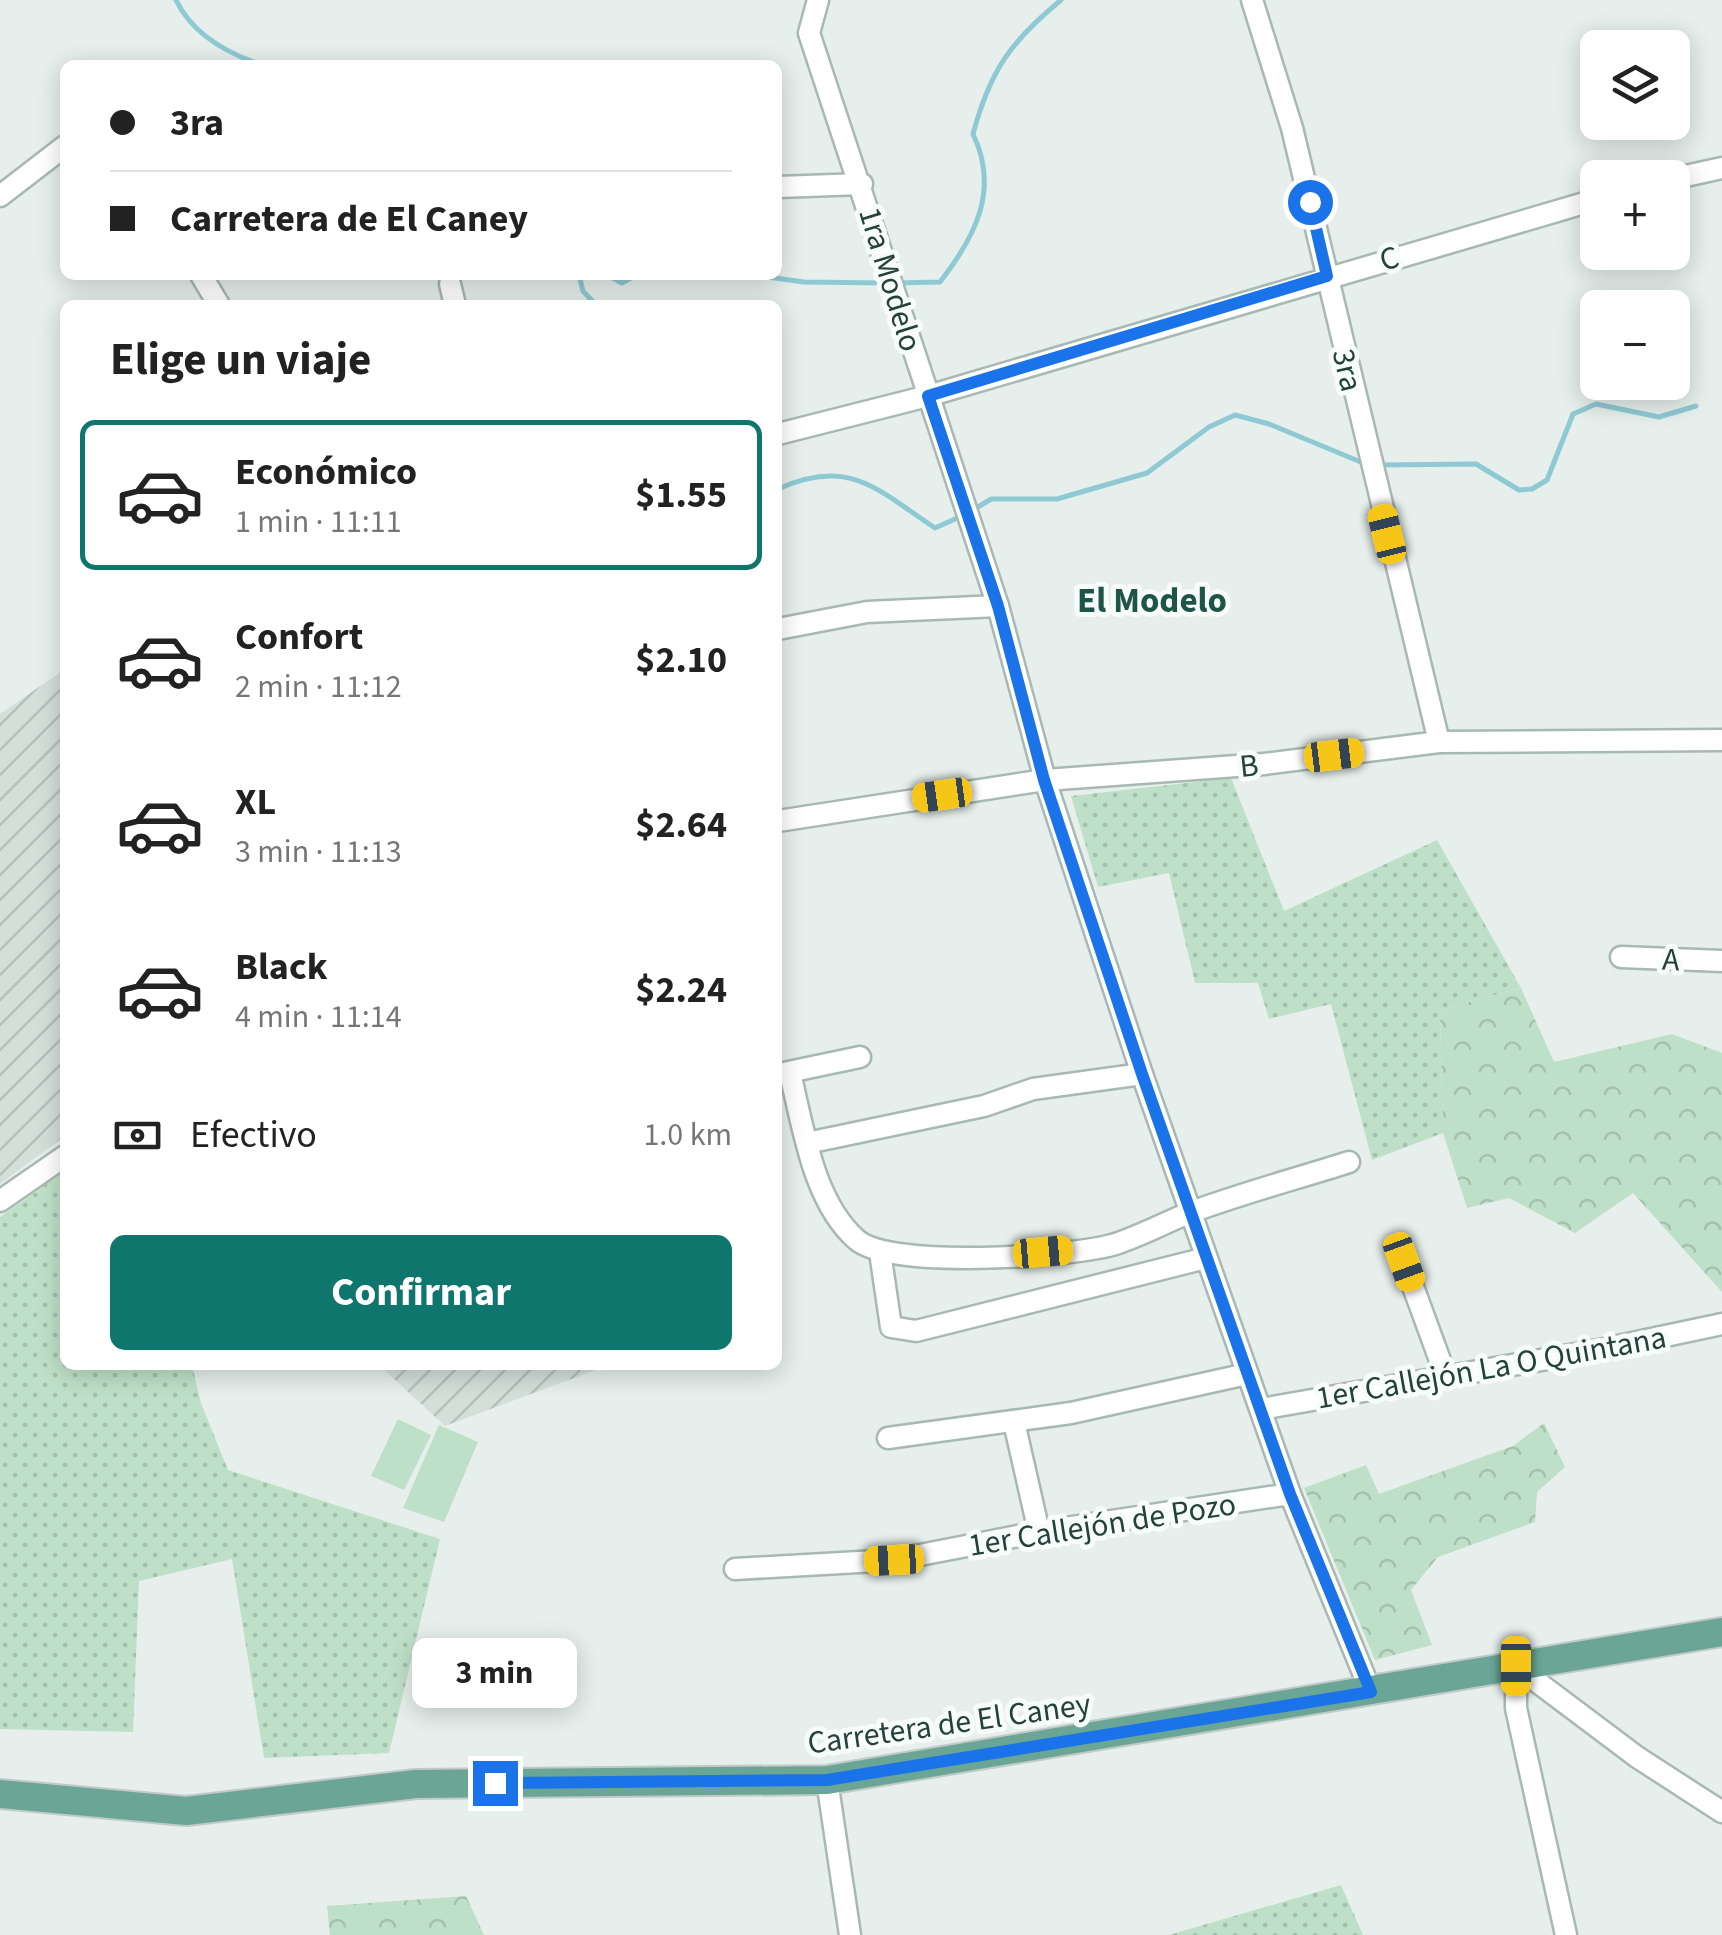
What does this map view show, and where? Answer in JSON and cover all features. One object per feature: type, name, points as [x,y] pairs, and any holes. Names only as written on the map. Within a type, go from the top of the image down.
[{"type":"main road","name":"Carretera de El Caney","points":[[0,1794],[186,1811],[416,1784],[827,1780],[1722,1632]]},
{"type":"street","name":"1ra Modelo","points":[[818,0],[810,33],[998,606],[1044,780],[1246,1374],[1371,1692]]},
{"type":"street","name":"3ra","points":[[1252,0],[1292,128],[1439,742]]},
{"type":"street","points":[[0,196],[60,150]]},
{"type":"street","points":[[1690,175],[1722,168]]},
{"type":"street","points":[[782,188],[862,184]]},
{"type":"street","name":"C","points":[[782,433],[928,396],[1580,204]]},
{"type":"street","points":[[450,284],[455,300]]},
{"type":"street","points":[[782,627],[867,612],[998,606]]},
{"type":"street","name":"B","points":[[782,820],[1044,780],[1264,764],[1439,742],[1722,740]]},
{"type":"street","name":"A","points":[[1621,956],[1722,961]]},
{"type":"street","points":[[860,1057],[784,1073],[833,1212],[858,1242],[880,1252],[942,1261],[1110,1245],[1192,1212],[1349,1162]]},
{"type":"street","points":[[807,1143],[984,1106],[1034,1089],[1142,1074]]},
{"type":"street","points":[[0,1202],[60,1160]]},
{"type":"street","points":[[880,1252],[891,1327],[916,1331],[1206,1258]]},
{"type":"street","points":[[1404,1262],[1445,1374]]},
{"type":"street","name":"1er Callejón La O Quintana","points":[[1260,1409],[1604,1349],[1722,1324]]},
{"type":"street","points":[[888,1438],[1014,1422],[1246,1374]]},
{"type":"street","points":[[1014,1422],[1039,1532]]},
{"type":"street","name":"1er Callejón de Pozo","points":[[735,1569],[894,1560],[1039,1532],[1290,1494]]},
{"type":"street","points":[[1516,1666],[1638,1757],[1722,1812]]},
{"type":"street","points":[[1516,1666],[1516,1708],[1566,1935]]},
{"type":"street","points":[[827,1780],[850,1935]]},
{"type":"shaded area","points":[[60,672],[60,1140],[0,1184],[0,714]]},
{"type":"shaded area","points":[[384,1370],[596,1370],[445,1426]]},
{"type":"green space","points":[[1231,778],[1284,911],[1437,840],[1521,988],[1440,1010],[1443,1133],[1372,1160],[1331,1004],[1269,1019],[1258,983],[1195,983],[1169,873],[1098,887],[1071,796]]},
{"type":"green space","points":[[1521,988],[1554,1062],[1672,1034],[1722,1053],[1722,1292],[1633,1193],[1575,1233],[1509,1198],[1467,1208],[1443,1133],[1440,1010]]},
{"type":"green space","points":[[60,1175],[60,1370],[193,1370],[201,1403],[228,1470],[440,1539],[389,1753],[264,1758],[232,1559],[139,1581],[133,1732],[0,1729],[0,1217]]},
{"type":"green space","points":[[398,1419],[431,1435],[404,1490],[371,1476]]},
{"type":"green space","points":[[1544,1423],[1565,1467],[1537,1492],[1535,1522],[1438,1557],[1411,1590],[1432,1645],[1375,1660],[1304,1488],[1366,1465],[1379,1494],[1513,1446]]},
{"type":"green space","points":[[439,1425],[478,1442],[444,1522],[403,1508]]},
{"type":"green space","points":[[1341,1885],[1363,1935],[1169,1935]]},
{"type":"green space","points":[[466,1896],[484,1935],[330,1935],[327,1906]]},
{"type":"waterway","points":[[176,0],[202,33],[250,60]]},
{"type":"waterway","points":[[896,283],[940,282],[964,248],[984,194],[981,155],[973,134],[987,92],[1015,44],[1061,0]]},
{"type":"waterway","points":[[782,279],[885,283]]},
{"type":"waterway","points":[[580,280],[591,300]]},
{"type":"waterway","points":[[616,280],[627,280]]},
{"type":"waterway","points":[[1379,465],[1476,464],[1519,490],[1532,489],[1547,480],[1573,414],[1596,404],[1659,417],[1696,406]]},
{"type":"waterway","points":[[973,510],[991,499],[1057,499],[1147,473],[1209,427],[1235,415],[1269,424],[1368,465]]},
{"type":"waterway","points":[[782,488],[825,476],[844,477],[878,490],[935,528],[964,515]]},
{"type":"district","name":"El Modelo","points":[[1152,600]]},
{"type":"route","points":[[495,1783],[827,1780],[1371,1692],[1290,1494],[1142,1074],[1090,907],[1044,780],[998,606],[928,396],[1327,276],[1310,202]]}]
